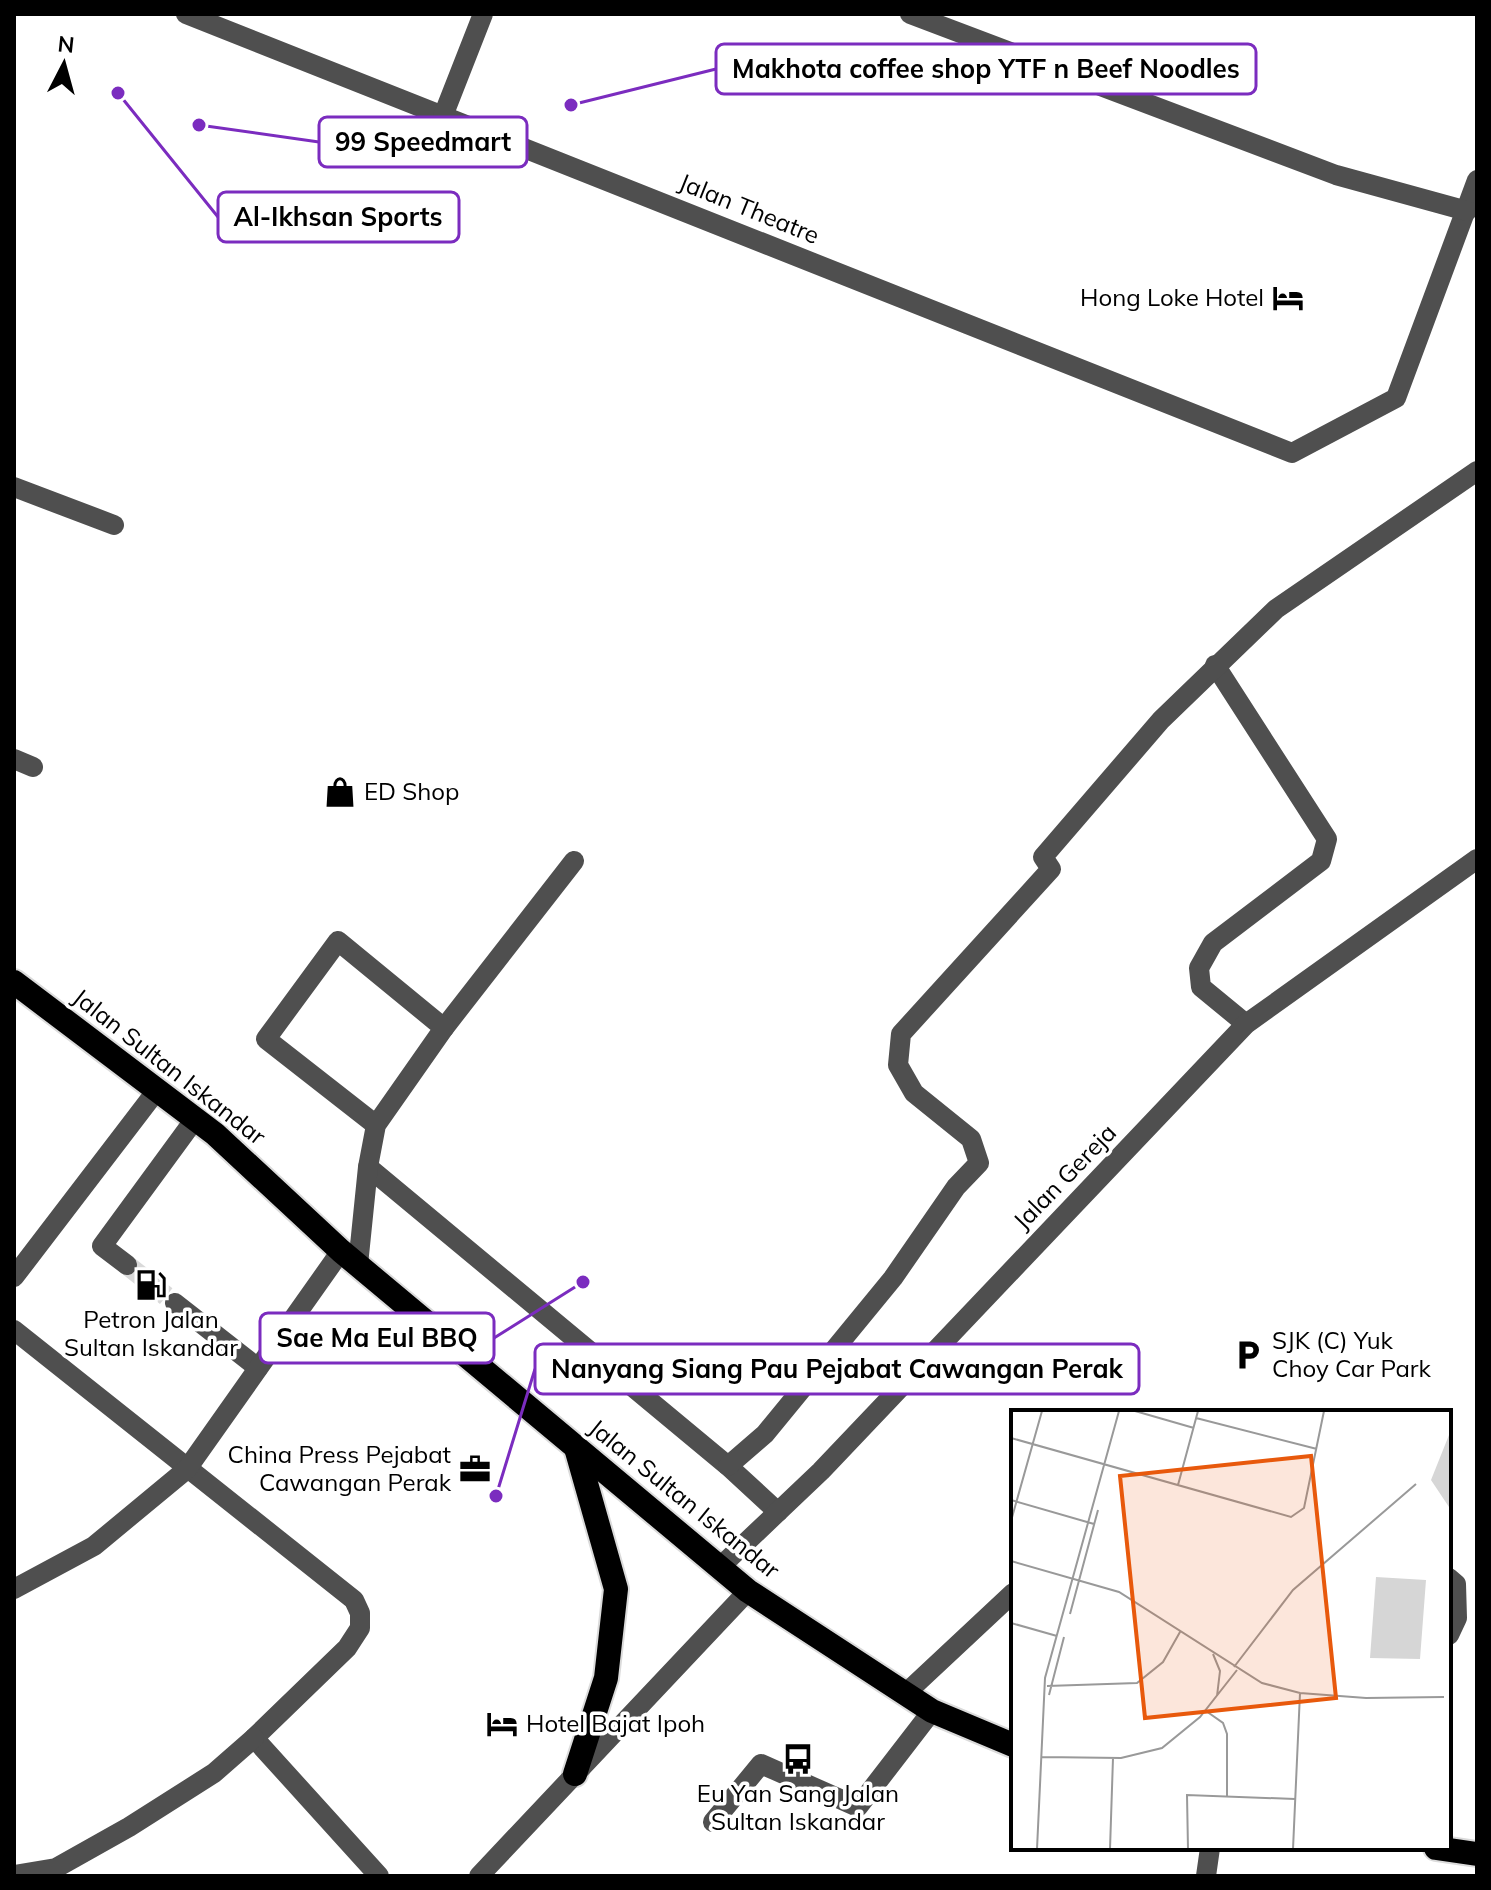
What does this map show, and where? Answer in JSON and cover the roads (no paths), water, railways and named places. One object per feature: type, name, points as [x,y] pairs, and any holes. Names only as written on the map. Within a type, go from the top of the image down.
[{"type":"highway","name":"Jalan Sultan Iskandar","points":[[14,982],[215,1134],[350,1258],[748,1591],[932,1711],[1011,1744]]},
{"type":"highway","points":[[575,1774],[606,1678],[616,1589],[576,1447]]},
{"type":"highway","points":[[1450,1850],[1477,1854]]},
{"type":"street","name":"Jalan Theatre","points":[[186,14],[1292,453],[1396,398],[1467,211]]},
{"type":"street","points":[[443,116],[483,14]]},
{"type":"street","points":[[910,14],[1336,175],[1467,211],[1477,180]]},
{"type":"street","points":[[728,1466],[765,1434],[893,1278],[956,1187],[979,1163],[971,1139],[914,1093],[898,1065],[901,1034],[1051,869],[1043,857],[1161,720],[1215,665],[1276,609],[1477,471]]},
{"type":"street","points":[[14,487],[114,525]]},
{"type":"street","points":[[1215,665],[1327,839],[1321,861],[1213,943],[1199,968],[1201,987],[1246,1024]]},
{"type":"street","name":"Jalan Gereja","points":[[720,1567],[821,1471],[1246,1024],[1477,859]]},
{"type":"street","points":[[14,1589],[94,1546],[187,1469],[258,1368],[350,1258],[376,1125],[444,1028],[574,861]]},
{"type":"street","points":[[376,1125],[266,1039],[338,941],[444,1028]]},
{"type":"street","points":[[14,1277],[157,1090]]},
{"type":"street","points":[[127,1265],[102,1246],[195,1119]]},
{"type":"street","points":[[368,1167],[728,1466],[778,1512]]},
{"type":"street","points":[[175,1303],[258,1368]]},
{"type":"street","points":[[14,1330],[354,1600],[360,1613],[360,1628],[347,1648],[214,1773],[129,1827],[56,1868],[14,1875]]},
{"type":"street","points":[[1451,1580],[1456,1584],[1457,1618],[1451,1631]]},
{"type":"street","points":[[479,1876],[748,1591]]},
{"type":"street","points":[[905,1694],[1011,1595]]},
{"type":"street","points":[[713,1822],[761,1764],[858,1807],[932,1711]]},
{"type":"street","points":[[254,1738],[379,1876]]},
{"type":"street","points":[[1206,1876],[1210,1850]]},
{"type":"tunnel","points":[[127,1265],[175,1303]]},
{"type":"place","name":"Al-Ikhsan Sports","points":[[118,93]]},
{"type":"place","name":"Makhota coffee shop YTF n Beef Noodles","points":[[571,105]]},
{"type":"place","name":"99 Speedmart","points":[[199,125]]},
{"type":"place","name":"Hong Loke Hotel","points":[[1288,298]]},
{"type":"place","name":"ED Shop","points":[[340,792]]},
{"type":"place","name":"Sae Ma Eul BBQ","points":[[583,1282]]},
{"type":"place","name":"Petron Jalan Sultan Iskandar","points":[[151,1285]]},
{"type":"place","name":"SJK (C) Yuk Choy Car Park","points":[[1248,1355]]},
{"type":"place","name":"China Press Pejabat Cawangan Perak","points":[[475,1469]]},
{"type":"place","name":"Nanyang Siang Pau Pejabat Cawangan Perak","points":[[496,1496]]},
{"type":"place","name":"Hotel Bajat Ipoh","points":[[502,1724]]},
{"type":"place","name":"Eu Yan Sang Jalan Sultan Iskandar","points":[[798,1759]]}]
